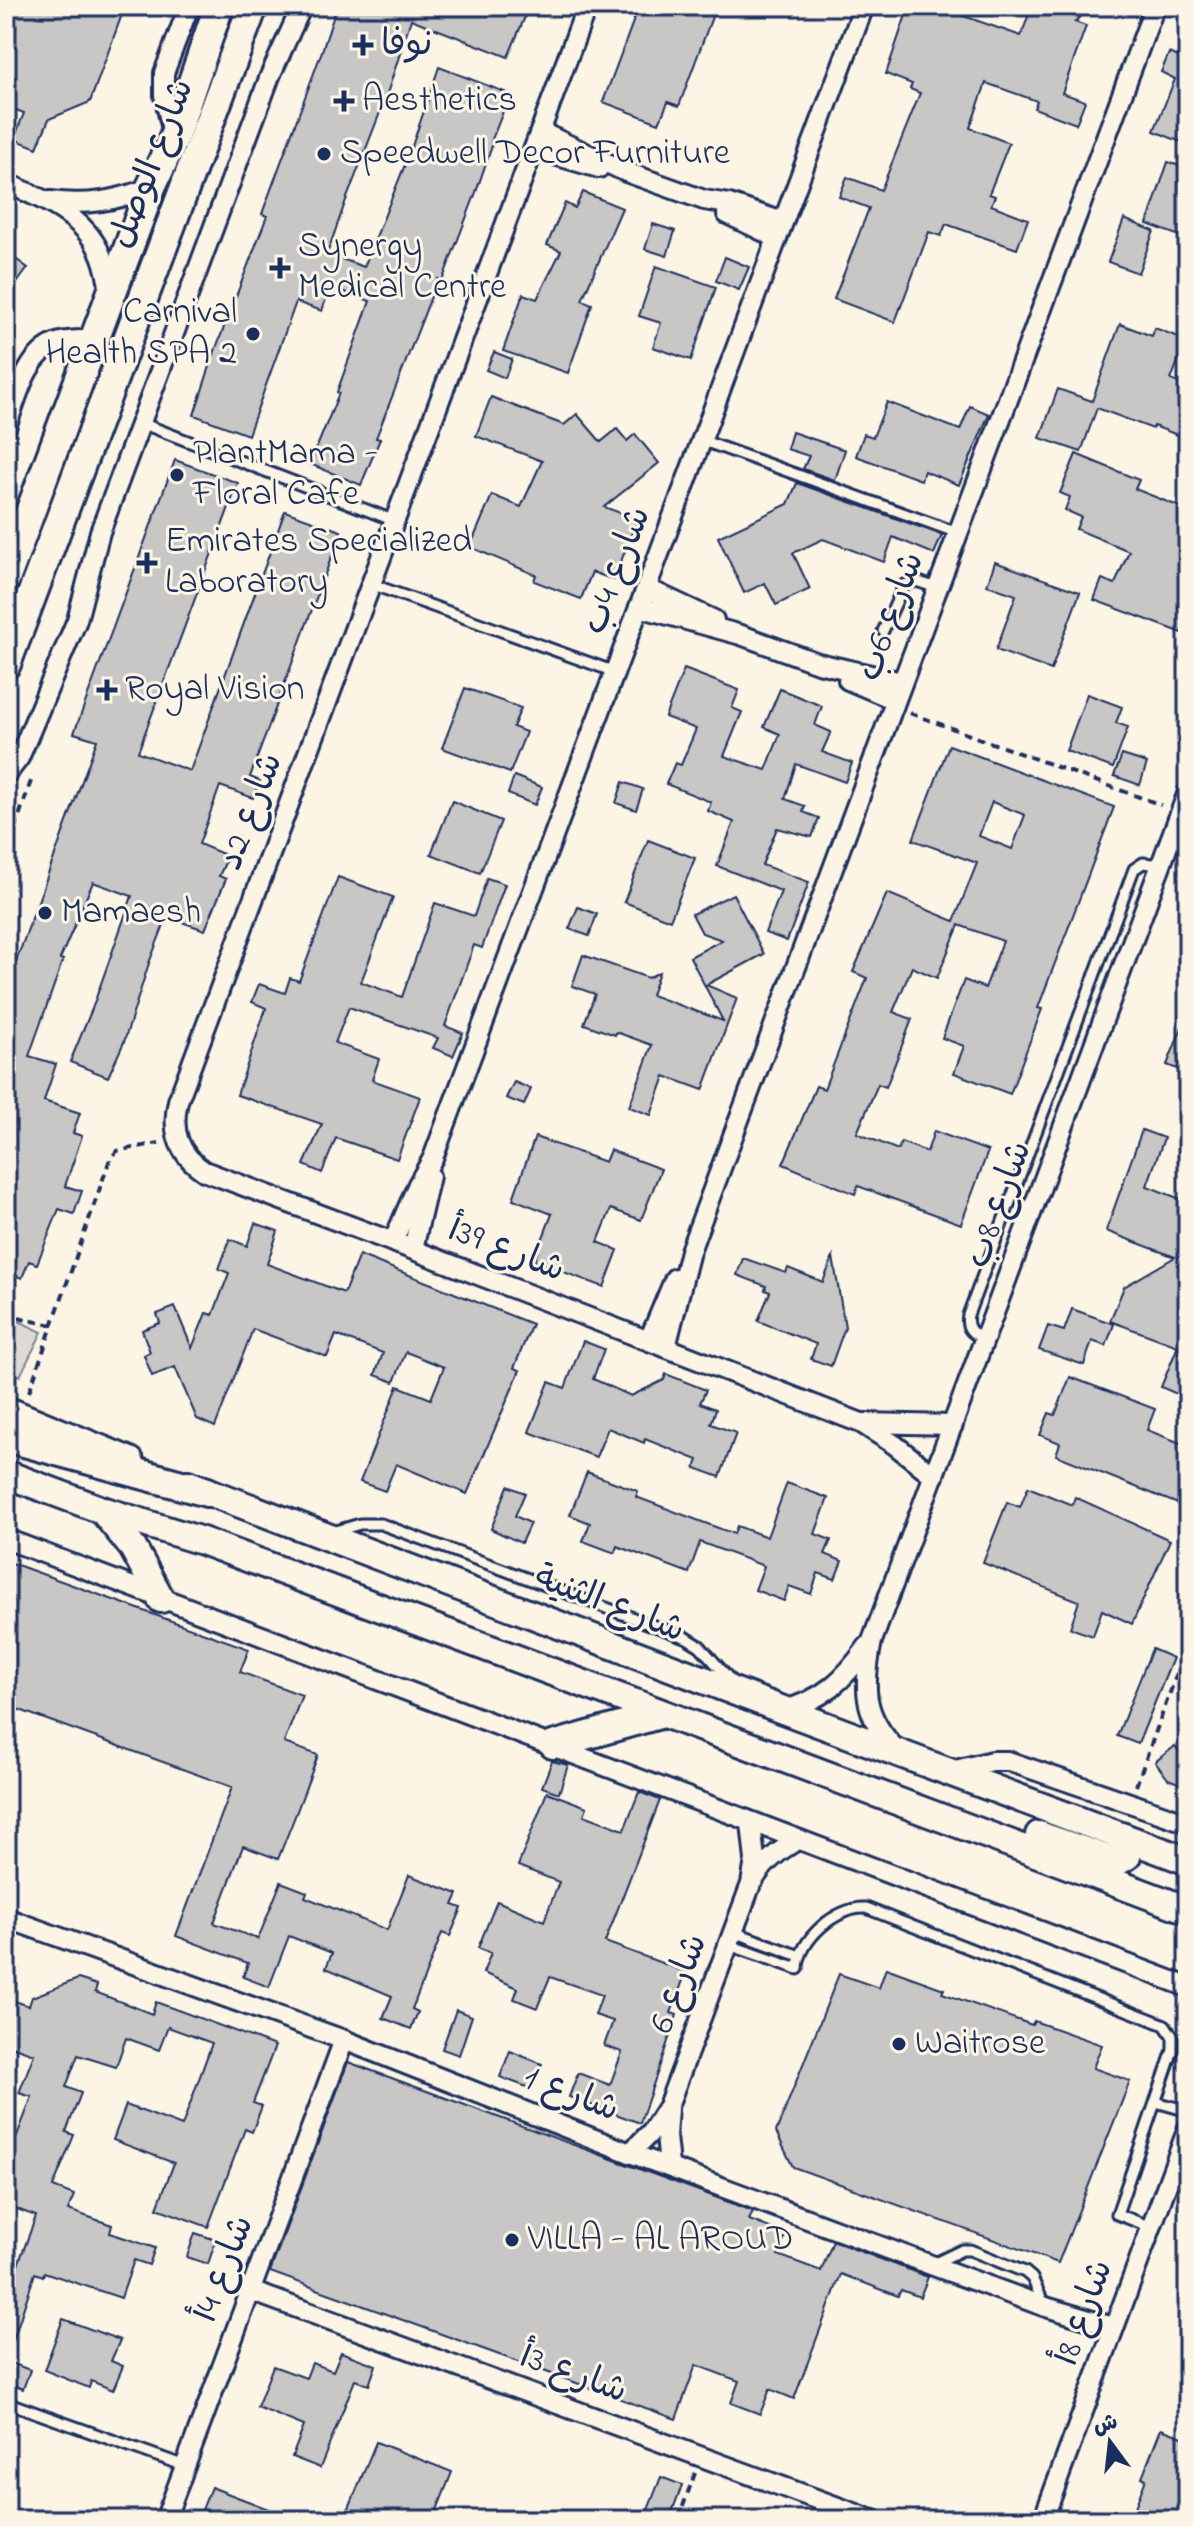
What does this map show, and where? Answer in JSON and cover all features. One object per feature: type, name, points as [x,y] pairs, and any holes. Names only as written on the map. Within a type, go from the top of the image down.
[{"type":"main road","name":"شارع الوصل","points":[[6,577],[151,187],[174,137],[219,6]]},
{"type":"main road","name":"شارع الوصل","points":[[6,664],[253,6]]},
{"type":"main road","name":"شارع الثنية","points":[[6,1410],[207,1492],[1188,1861]]},
{"type":"main road","points":[[6,1437],[207,1492]]},
{"type":"main road","points":[[6,1474],[102,1510],[202,1541],[1188,1910]]},
{"type":"main road","points":[[102,1510],[133,1548],[161,1599]]},
{"type":"main road","points":[[553,1745],[663,1714]]},
{"type":"main road","points":[[1000,1838],[1040,1835],[1117,1862],[1127,1856],[1124,1837]]},
{"type":"street","points":[[174,137],[164,95],[164,73],[189,6]]},
{"type":"street","points":[[6,775],[19,758],[77,620],[95,546],[270,76],[302,6]]},
{"type":"street","name":"شارع 2د","points":[[177,1139],[175,1114],[178,1101],[587,6]]},
{"type":"street","name":"شارع 4ب","points":[[413,1249],[433,1158],[864,6]]},
{"type":"street","name":"شارع 6ب","points":[[658,1344],[1155,6]]},
{"type":"street","points":[[538,141],[704,200],[729,204],[780,230]]},
{"type":"street","points":[[6,183],[47,200],[75,221],[94,241],[105,266],[111,296]]},
{"type":"street","points":[[47,200],[90,204],[111,201],[151,187]]},
{"type":"street","points":[[6,427],[28,371],[40,354],[58,343],[94,340]]},
{"type":"street","points":[[646,588],[741,635]]},
{"type":"street","points":[[639,607],[741,635],[818,663],[846,679],[897,696]]},
{"type":"street","name":"شارع 8ب","points":[[900,1753],[878,1726],[866,1693],[865,1676],[872,1641],[1188,792]]},
{"type":"street","name":"شارع 39أ","points":[[177,1139],[187,1158],[204,1171],[861,1423],[934,1476]]},
{"type":"street","name":"شارع 4ب","points":[[393,1242],[433,1158]]},
{"type":"street","name":"شارع 39أ","points":[[861,1423],[953,1425]]},
{"type":"street","points":[[6,1539],[1188,1987]]},
{"type":"street","name":"شارع 8ب","points":[[783,1710],[799,1706],[841,1681],[872,1641]]},
{"type":"street","points":[[952,1771],[992,1761],[1008,1761],[1188,1823]]},
{"type":"street","name":"شارع 6","points":[[630,2153],[652,2131],[668,2106],[751,1884],[755,1860],[751,1823]]},
{"type":"street","name":"شارع 6","points":[[751,1884],[765,1863],[798,1840]]},
{"type":"street","name":"شارع 1","points":[[6,1918],[344,2040],[630,2153],[931,2265],[1046,2307],[1113,2327]]},
{"type":"street","name":"شارع 4أ","points":[[165,2520],[344,2040]]},
{"type":"street","name":"شارع 6","points":[[668,2106],[666,2136],[669,2165]]},
{"type":"street","name":"شارع 8أ","points":[[1043,2520],[1188,2128]]},
{"type":"street","name":"شارع 3أ","points":[[251,2291],[873,2520]]},
{"type":"lane","points":[[141,423],[395,521]]},
{"type":"lane","points":[[701,440],[958,533]]},
{"type":"lane","points":[[883,631],[904,585],[916,581],[937,588]]},
{"type":"lane","points":[[371,584],[615,672]]},
{"type":"lane","points":[[731,1938],[798,1969],[805,1947],[833,1917],[845,1910],[866,1908],[1159,2021],[1170,2031],[1174,2043],[1117,2214],[1151,2227]]},
{"type":"lane","points":[[731,1938],[800,1956]]},
{"type":"lane","points":[[1156,2102],[1188,2111]]},
{"type":"lane","points":[[931,2265],[962,2250],[970,2250],[1029,2275],[1046,2307]]},
{"type":"lane","points":[[6,2402],[185,2466]]},
{"type":"path","points":[[897,696],[1181,812]]},
{"type":"path","points":[[29,1392],[110,1159],[117,1151],[177,1139]]},
{"type":"path","points":[[6,1310],[22,1319],[53,1325]]},
{"type":"path","points":[[1129,1803],[1188,1643]]},
{"type":"path","points":[[678,2520],[701,2456]]},
{"type":"shaded area","points":[[6,1315],[42,1332],[20,1376],[6,1371]]},
{"type":"building","points":[[6,6],[125,6],[90,102],[49,119],[37,148],[14,139],[24,113],[6,106]]},
{"type":"building","points":[[337,6],[513,6],[527,12],[508,57],[411,19],[386,97],[327,254],[364,267],[410,152],[439,67],[510,94],[475,195],[442,281],[438,279],[376,438],[380,439],[361,485],[310,464],[339,393],[370,301],[330,287],[322,311],[296,302],[248,435],[194,415],[216,348],[267,216],[262,214]]},
{"type":"building","points":[[639,6],[716,6],[679,106],[668,102],[659,123],[603,102]]},
{"type":"building","points":[[909,6],[935,6],[1021,36],[1032,6],[1090,6],[1075,22],[1086,26],[1062,93],[1085,101],[1076,124],[1034,108],[1037,101],[986,83],[970,128],[1009,143],[989,194],[995,196],[991,205],[1028,219],[1017,249],[946,224],[941,236],[929,232],[895,322],[834,299],[869,208],[839,197],[847,177],[881,190],[920,93],[910,89],[912,84],[886,74]]},
{"type":"building","points":[[1187,49],[1188,124],[1181,142],[1154,131],[1175,79],[1161,72],[1169,53],[1183,59]]},
{"type":"building","points":[[1168,162],[1188,169],[1188,239],[1147,224]]},
{"type":"building","points":[[583,192],[622,208],[582,300],[592,304],[568,373],[503,351],[523,294],[537,299],[561,251],[547,245],[565,203],[575,208]]},
{"type":"building","points":[[1124,219],[1154,231],[1138,273],[1108,262]]},
{"type":"building","points":[[653,224],[675,231],[667,256],[645,249]]},
{"type":"building","points":[[6,252],[28,268],[6,298]]},
{"type":"building","points":[[725,257],[749,267],[739,290],[716,281]]},
{"type":"building","points":[[656,266],[716,287],[691,360],[653,347],[661,323],[639,316]]},
{"type":"building","points":[[1120,324],[1152,336],[1155,328],[1186,340],[1171,380],[1188,387],[1188,439],[1097,408],[1081,452],[1040,438],[1058,389],[1092,401]]},
{"type":"building","points":[[494,352],[512,359],[505,378],[486,370]]},
{"type":"building","points":[[491,397],[564,425],[577,414],[601,442],[617,429],[627,441],[635,434],[659,463],[604,507],[637,519],[614,580],[592,572],[581,599],[534,581],[536,575],[470,547],[492,495],[521,507],[542,461],[476,436]]},
{"type":"building","points":[[887,402],[960,430],[970,406],[989,414],[959,485],[924,471],[921,480],[856,456],[864,434],[873,437]]},
{"type":"building","points":[[792,432],[845,450],[835,480],[803,469],[809,456],[787,449]]},
{"type":"building","points":[[1076,454],[1139,480],[1135,489],[1188,510],[1188,635],[1094,600],[1102,579],[1115,584],[1129,551],[1076,529],[1081,517],[1065,510],[1070,497],[1060,493]]},
{"type":"building","points":[[175,460],[238,483],[138,752],[190,771],[285,511],[341,531],[250,777],[260,781],[253,798],[220,786],[199,844],[228,856],[219,876],[226,879],[205,930],[167,917],[124,1042],[108,1077],[70,1062],[132,896],[93,882],[60,959],[63,960],[29,1056],[56,1064],[44,1101],[80,1113],[73,1133],[82,1136],[65,1186],[82,1191],[74,1214],[59,1209],[37,1264],[29,1261],[22,1278],[6,1272],[6,989],[97,740],[74,733]]},
{"type":"building","points":[[797,483],[942,535],[934,554],[893,537],[884,562],[823,539],[793,553],[810,589],[776,605],[765,583],[744,593],[718,537],[788,504]]},
{"type":"building","points":[[995,562],[1080,592],[1051,670],[996,650],[1016,595],[987,585]]},
{"type":"building","points":[[684,669],[739,690],[732,708],[742,712],[724,756],[766,770],[780,734],[764,727],[780,689],[822,706],[815,725],[831,732],[822,752],[852,763],[845,782],[796,764],[785,799],[805,806],[803,812],[819,818],[812,837],[777,828],[762,865],[809,882],[787,941],[765,933],[781,891],[717,866],[734,822],[708,811],[711,802],[666,784],[675,763],[681,765],[696,729],[665,717]]},
{"type":"building","points":[[465,688],[521,708],[513,727],[526,732],[510,773],[442,748]]},
{"type":"building","points":[[1087,694],[1122,707],[1116,723],[1128,727],[1113,768],[1066,751]]},
{"type":"building","points":[[949,745],[1114,807],[1038,1008],[1042,1009],[1010,1094],[954,1073],[964,1046],[942,1038],[964,980],[985,988],[1003,941],[959,925],[937,978],[912,967],[893,1012],[912,1019],[886,1087],[878,1084],[857,1133],[898,1150],[901,1142],[927,1152],[934,1131],[988,1151],[961,1224],[858,1186],[855,1194],[783,1164],[816,1086],[824,1089],[867,978],[853,972],[887,893],[954,921],[977,863],[913,840]],"holes":[[[992,802],[1025,815],[1012,849],[979,836]]]},
{"type":"building","points":[[1122,755],[1147,763],[1140,785],[1114,776]]},
{"type":"building","points":[[514,776],[542,787],[535,805],[508,794]]},
{"type":"building","points":[[623,782],[643,789],[636,810],[616,803]]},
{"type":"building","points":[[452,801],[501,821],[480,873],[431,854]]},
{"type":"building","points":[[648,840],[695,858],[670,920],[624,902]]},
{"type":"building","points":[[338,877],[393,897],[361,982],[402,997],[435,903],[474,916],[487,878],[505,884],[482,948],[474,945],[445,1026],[463,1033],[453,1056],[433,1048],[438,1038],[349,1007],[335,1043],[379,1059],[372,1080],[420,1097],[397,1159],[336,1138],[322,1173],[304,1165],[322,1124],[237,1095],[266,1008],[252,1002],[259,984],[285,993],[290,978],[299,981]]},
{"type":"building","points":[[733,894],[764,954],[706,985],[737,998],[703,1090],[665,1076],[651,1115],[629,1107],[652,1045],[584,1024],[595,994],[572,986],[583,955],[648,978],[659,972],[651,995],[723,1021],[690,957],[722,940],[702,933],[692,914]]},
{"type":"building","points":[[578,907],[597,914],[589,936],[569,929]]},
{"type":"building","points":[[1188,1015],[1188,1073],[1167,1065]]},
{"type":"building","points":[[514,1082],[531,1089],[524,1105],[506,1098]]},
{"type":"building","points":[[1142,1130],[1164,1138],[1147,1186],[1188,1202],[1188,1399],[1161,1387],[1178,1346],[1110,1321],[1124,1287],[1175,1257],[1106,1231]]},
{"type":"building","points":[[535,1137],[605,1162],[610,1150],[661,1169],[641,1220],[611,1209],[598,1242],[618,1250],[604,1287],[534,1261],[552,1214],[513,1199]]},
{"type":"building","points":[[255,1223],[278,1231],[267,1264],[344,1293],[359,1255],[532,1324],[514,1368],[520,1370],[467,1494],[396,1464],[385,1491],[360,1482],[398,1386],[431,1399],[444,1367],[406,1352],[394,1382],[375,1375],[383,1353],[336,1335],[327,1357],[253,1329],[215,1427],[197,1419],[175,1367],[152,1376],[144,1355],[150,1352],[142,1330],[160,1323],[157,1314],[175,1307],[192,1348],[206,1313],[213,1315],[229,1273],[219,1269],[230,1239],[247,1246]]},
{"type":"building","points":[[833,1257],[845,1327],[831,1366],[811,1359],[816,1344],[758,1321],[770,1292],[765,1290],[766,1286],[737,1275],[743,1258],[786,1273],[788,1268],[823,1282]]},
{"type":"building","points":[[1072,1309],[1114,1324],[1106,1346],[1092,1341],[1084,1365],[1039,1350],[1048,1326],[1064,1331]]},
{"type":"building","points":[[583,1341],[604,1349],[593,1379],[631,1396],[664,1380],[666,1374],[706,1390],[700,1403],[716,1409],[711,1424],[736,1433],[720,1477],[695,1468],[698,1460],[608,1428],[596,1457],[529,1432],[549,1382],[565,1388]]},
{"type":"building","points":[[1070,1377],[1155,1409],[1147,1430],[1188,1446],[1188,1508],[1056,1455],[1060,1443],[1040,1435],[1049,1413],[1055,1415]]},
{"type":"building","points":[[587,1472],[638,1491],[636,1497],[734,1534],[737,1526],[767,1537],[787,1483],[828,1498],[815,1534],[831,1540],[825,1554],[842,1561],[835,1579],[818,1573],[811,1594],[789,1586],[784,1601],[755,1590],[764,1566],[700,1542],[689,1573],[617,1546],[615,1553],[583,1541],[590,1523],[570,1515]]},
{"type":"building","points":[[508,1486],[525,1493],[515,1516],[530,1523],[521,1543],[491,1529]]},
{"type":"building","points":[[1028,1487],[1072,1505],[1075,1497],[1170,1540],[1132,1624],[1102,1610],[1093,1636],[1070,1628],[1079,1601],[983,1563],[1007,1502],[1020,1507]]},
{"type":"building","points":[[6,1561],[249,1649],[240,1672],[302,1695],[284,1743],[318,1755],[297,1811],[278,1859],[243,1846],[214,1923],[258,1939],[281,1882],[307,1892],[305,1897],[387,1930],[409,1875],[458,1894],[453,1905],[462,1908],[450,1936],[442,1933],[412,2009],[418,2012],[411,2029],[383,2018],[392,1996],[326,1968],[332,1953],[289,1936],[269,1987],[243,1977],[248,1963],[176,1936],[232,1787],[6,1705]]},
{"type":"building","points":[[1152,1649],[1173,1658],[1138,1744],[1117,1736]]},
{"type":"building","points":[[1175,1746],[1188,1763],[1188,1787],[1168,1779],[1155,1762]]},
{"type":"building","points":[[552,1761],[568,1765],[559,1793],[542,1787]]},
{"type":"building","points":[[547,1792],[587,1807],[584,1815],[624,1830],[639,1792],[660,1800],[605,1942],[686,1972],[671,2013],[677,2015],[640,2123],[569,2097],[578,2073],[610,2085],[622,2052],[604,2046],[613,2021],[595,2015],[602,1995],[550,1977],[537,2008],[514,1999],[518,1988],[483,1973],[491,1953],[478,1948],[497,1901],[544,1921],[559,1882],[518,1866]]},
{"type":"building","points":[[886,1968],[944,1989],[942,1993],[1032,2025],[1034,2021],[1102,2045],[1093,2068],[1130,2081],[1058,2263],[793,2167],[776,2132],[839,1974],[879,1988]]},
{"type":"building","points":[[78,1979],[97,1985],[95,1992],[152,2014],[156,2002],[275,2046],[253,2103],[262,2106],[252,2132],[245,2129],[208,2227],[157,2208],[174,2163],[113,2140],[126,2105],[182,2126],[212,2043],[168,2027],[159,2050],[126,2038],[116,2067],[78,2055],[66,2087],[81,2093],[66,2132],[74,2135],[53,2187],[74,2195],[68,2210],[112,2225],[110,2233],[155,2248],[149,2265],[134,2260],[121,2298],[44,2272],[43,2276],[35,2273],[10,2350],[6,2350],[6,2297],[36,2216],[6,2205],[6,2164],[32,2097],[19,2093],[34,2054],[6,2044],[6,1998],[29,2006],[32,1997]]},
{"type":"building","points":[[456,2010],[472,2016],[459,2055],[442,2049]]},
{"type":"building","points":[[510,2051],[542,2064],[532,2089],[500,2077]]},
{"type":"building","name":"VILLA - AL AROUD","points":[[348,2062],[753,2211],[749,2220],[786,2234],[778,2255],[821,2271],[833,2241],[928,2277],[920,2297],[901,2290],[898,2296],[841,2274],[794,2399],[770,2389],[760,2414],[731,2403],[739,2381],[696,2365],[676,2419],[270,2272]]},
{"type":"building","points":[[195,2233],[216,2240],[208,2264],[187,2257]]},
{"type":"building","points":[[63,2319],[120,2340],[111,2361],[123,2366],[113,2390],[91,2381],[89,2388],[44,2370]]},
{"type":"building","points":[[341,2352],[376,2365],[369,2385],[355,2380],[320,2468],[292,2457],[304,2426],[257,2407],[273,2366],[306,2378],[312,2363],[333,2371]]},
{"type":"building","points":[[11,2363],[30,2370],[23,2389],[6,2383]]},
{"type":"building","points":[[1161,2429],[1188,2439],[1188,2520],[1130,2520],[1146,2479],[1142,2477]]},
{"type":"building","points":[[376,2442],[452,2472],[433,2520],[344,2520]]},
{"type":"building","points":[[661,2477],[682,2485],[669,2520],[644,2520]]},
{"type":"building","points":[[211,2487],[292,2518],[292,2520],[198,2520]]},
{"type":"place","name":"نوفا","points":[[363,45]]},
{"type":"place","name":"Aesthetics","points":[[344,101]]},
{"type":"place","name":"Speedwell Decor Furniture","points":[[324,154]]},
{"type":"place","name":"Synergy Medical Centre","points":[[280,268]]},
{"type":"place","name":"Carnival Health SPA 2","points":[[253,334]]},
{"type":"place","name":"PlantMama - Floral Cafe","points":[[177,475]]},
{"type":"place","name":"Emirates Specialized Laboratory","points":[[147,563]]},
{"type":"place","name":"Royal Vision","points":[[107,690]]},
{"type":"place","name":"Mamaesh","points":[[45,913]]},
{"type":"place","name":"Waitrose","points":[[899,2044]]},
{"type":"place","name":"VILLA - AL AROUD","points":[[512,2240]]}]
